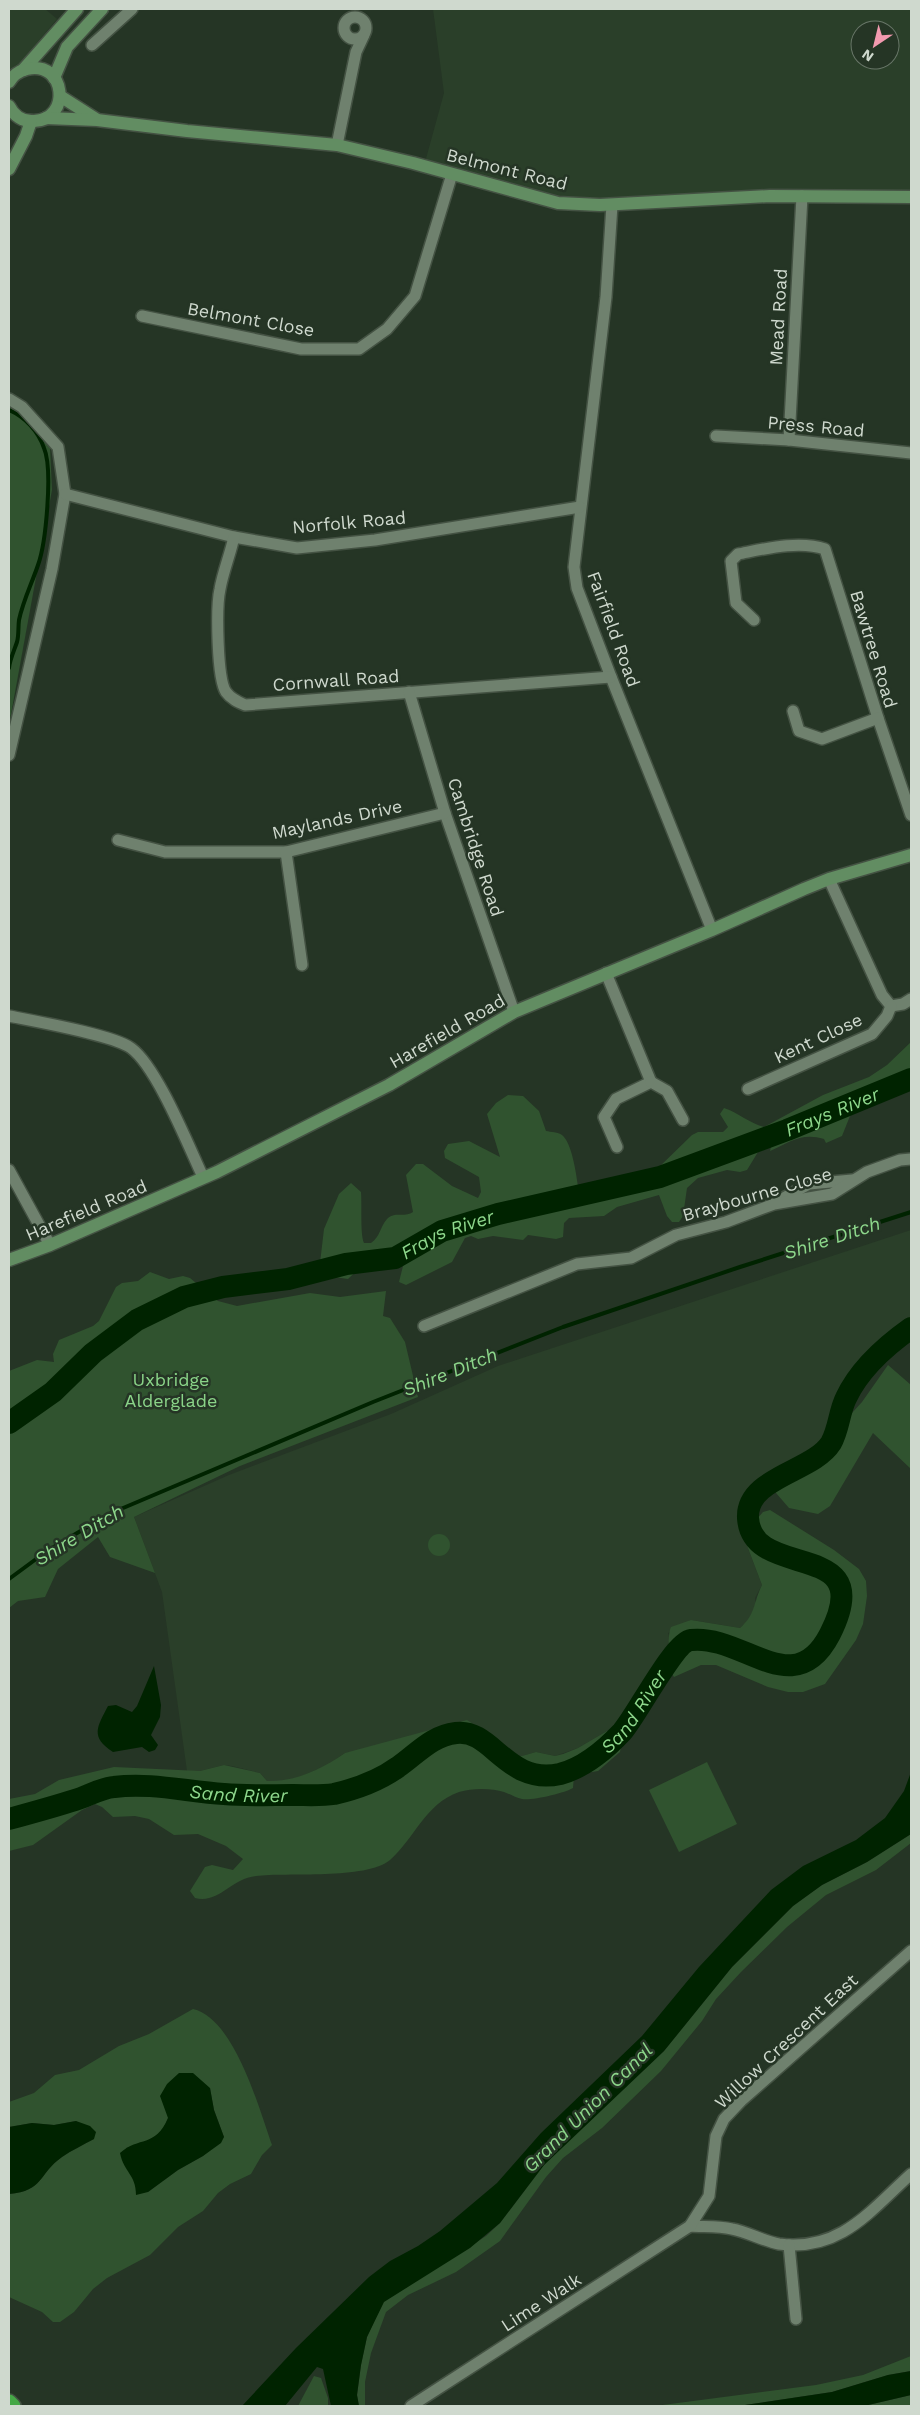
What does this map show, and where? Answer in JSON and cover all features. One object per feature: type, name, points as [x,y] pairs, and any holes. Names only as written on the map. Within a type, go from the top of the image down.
[{"type":"highway","points":[[9,2402],[13,2406]]},
{"type":"main road","points":[[9,82],[23,70],[77,9]]},
{"type":"main road","points":[[54,78],[67,47],[102,9]]},
{"type":"main road","points":[[23,70],[40,68],[54,78],[58,84],[60,96],[56,108],[46,118]]},
{"type":"main road","points":[[60,96],[97,120]]},
{"type":"main road","points":[[9,106],[19,118],[30,121],[26,136],[9,169]]},
{"type":"main road","name":"Belmont Road","points":[[30,121],[46,118],[97,120],[178,130],[337,145],[376,153],[558,203],[612,205],[680,200],[802,196],[911,197]]},
{"type":"main road","name":"Harefield Road","points":[[9,1260],[50,1245],[203,1177],[389,1085],[514,1012],[829,879],[911,855]]},
{"type":"street","points":[[92,46],[132,9]]},
{"type":"street","points":[[337,145],[356,52],[364,35],[365,24],[356,17],[346,23],[346,34],[356,52]]},
{"type":"street","points":[[346,34],[356,39],[364,35]]},
{"type":"street","name":"Belmont Close","points":[[142,316],[301,349],[359,349],[387,329],[415,296],[452,174]]},
{"type":"street","name":"Mead Road","points":[[789,440],[802,196]]},
{"type":"street","name":"Fairfield Road","points":[[612,205],[606,297],[574,568],[577,588],[611,678],[712,930]]},
{"type":"street","points":[[9,399],[22,407],[58,447],[65,494],[52,569],[9,755]]},
{"type":"street","name":"Press Road","points":[[716,436],[789,440],[911,453]]},
{"type":"street","name":"Norfolk Road","points":[[65,494],[234,537],[297,548],[375,540],[580,507]]},
{"type":"street","name":"Cornwall Road","points":[[234,537],[219,590],[218,617],[222,686],[227,694],[245,705],[611,678]]},
{"type":"street","name":"Bawtree Road","points":[[754,620],[736,603],[731,561],[738,554],[794,546],[818,546],[825,549],[878,718],[911,815]]},
{"type":"street","name":"Cambridge Road","points":[[409,692],[445,813],[514,1012]]},
{"type":"street","points":[[793,711],[799,731],[822,739],[878,718]]},
{"type":"street","name":"Maylands Drive","points":[[118,840],[165,852],[286,852],[445,813]]},
{"type":"street","points":[[286,852],[302,965]]},
{"type":"street","points":[[829,879],[882,995],[891,1006],[903,1004],[911,999]]},
{"type":"street","points":[[606,973],[651,1082],[667,1091],[682,1120]]},
{"type":"street","name":"Kent Close","points":[[748,1089],[872,1034],[887,1016],[891,1006]]},
{"type":"street","points":[[9,1016],[112,1040],[130,1048],[151,1070],[203,1177]]},
{"type":"street","points":[[617,1147],[604,1118],[616,1099],[651,1082]]},
{"type":"street","name":"Braybourne Close","points":[[424,1326],[577,1264],[631,1258],[676,1235],[726,1222],[774,1204],[809,1184],[855,1180],[867,1172],[906,1159],[911,1149]]},
{"type":"street","points":[[9,1170],[50,1245]]},
{"type":"street","name":"Willow Crescent East","points":[[690,2226],[709,2196],[713,2144],[724,2119],[741,2101],[911,1951]]},
{"type":"street","points":[[690,2226],[731,2229],[768,2241],[789,2244],[816,2243],[839,2235],[859,2221],[911,2174]]},
{"type":"street","name":"Lime Walk","points":[[411,2406],[690,2226]]},
{"type":"street","points":[[789,2244],[796,2319]]},
{"type":"shaded area","points":[[9,9],[45,9],[57,19],[9,76]]},
{"type":"shaded area","points":[[433,9],[911,9],[911,195],[558,203],[424,166],[444,93]]},
{"type":"shaded area","points":[[911,1230],[911,1322],[849,1387],[822,1446],[756,1482],[737,1510],[743,1535],[762,1585],[755,1598],[756,1605],[751,1618],[740,1628],[691,1620],[668,1633],[670,1640],[640,1694],[621,1720],[607,1731],[578,1748],[555,1756],[536,1752],[516,1756],[504,1745],[345,1753],[328,1765],[297,1778],[282,1781],[267,1781],[260,1773],[224,1765],[200,1771],[187,1771],[162,1592],[134,1517],[229,1475],[391,1414],[498,1366]]},
{"type":"green space","points":[[9,399],[22,407],[50,447],[52,490],[9,725]]},
{"type":"green space","points":[[911,1042],[911,1076],[860,1107],[850,1116],[842,1136],[826,1143],[824,1139],[816,1137],[796,1139],[770,1151],[771,1147],[758,1152],[747,1170],[740,1172],[727,1170],[698,1178],[687,1188],[683,1216],[679,1222],[672,1222],[667,1216],[659,1195],[617,1207],[604,1216],[569,1218],[564,1223],[563,1237],[556,1239],[528,1235],[523,1240],[493,1236],[478,1239],[471,1236],[465,1238],[452,1262],[406,1285],[399,1282],[404,1262],[392,1255],[385,1255],[374,1259],[348,1279],[327,1276],[320,1263],[324,1229],[339,1194],[351,1183],[361,1192],[364,1243],[374,1241],[387,1219],[393,1215],[410,1214],[413,1212],[406,1175],[416,1164],[423,1164],[452,1186],[478,1198],[481,1192],[479,1177],[445,1158],[444,1151],[448,1144],[469,1141],[500,1157],[487,1114],[496,1103],[508,1095],[523,1096],[539,1111],[546,1131],[562,1135],[573,1159],[578,1186],[620,1185],[654,1172],[692,1135],[698,1132],[723,1132],[728,1127],[720,1114],[724,1108],[764,1127],[823,1095],[869,1077],[887,1065]]},
{"type":"green space","name":"Uxbridge Alderglade","points":[[150,1272],[169,1279],[183,1276],[190,1278],[218,1301],[237,1306],[310,1293],[340,1297],[386,1291],[383,1316],[390,1318],[405,1342],[418,1397],[240,1466],[134,1517],[155,1573],[110,1557],[98,1537],[58,1569],[45,1597],[18,1601],[9,1608],[9,1371],[37,1360],[54,1362],[53,1354],[59,1340],[93,1326],[99,1321],[116,1287],[122,1283],[138,1281]]},
{"type":"green space","points":[[888,1365],[911,1385],[911,1469],[873,1433],[830,1506],[818,1514],[789,1508],[770,1486],[769,1479],[795,1467],[809,1467],[822,1461],[852,1413]]},
{"type":"green space","points":[[770,1510],[834,1550],[859,1569],[866,1581],[867,1596],[863,1624],[856,1640],[825,1684],[803,1692],[788,1692],[768,1687],[716,1665],[701,1665],[674,1677],[670,1667],[669,1652],[671,1627],[691,1620],[740,1628],[749,1618],[762,1585],[743,1535],[763,1512]]},
{"type":"green space","points":[[439,1534],[447,1537],[450,1545],[447,1553],[439,1556],[431,1553],[428,1545],[431,1537]]},
{"type":"green space","points":[[467,1720],[504,1745],[515,1756],[536,1752],[555,1756],[563,1754],[578,1748],[607,1731],[621,1746],[620,1752],[598,1771],[574,1775],[573,1788],[556,1794],[533,1799],[522,1799],[504,1792],[482,1789],[459,1792],[447,1797],[429,1813],[399,1851],[390,1860],[379,1866],[345,1873],[256,1876],[247,1878],[211,1898],[195,1898],[190,1891],[205,1867],[212,1865],[233,1870],[243,1859],[226,1846],[198,1834],[174,1835],[149,1819],[135,1816],[113,1817],[102,1807],[95,1804],[82,1810],[33,1845],[9,1851],[9,1799],[35,1794],[59,1780],[114,1767],[200,1771],[224,1765],[260,1773],[267,1781],[277,1781],[298,1777],[318,1769],[345,1753]]},
{"type":"green space","points":[[707,1762],[737,1824],[679,1852],[649,1790]]},
{"type":"green space","points":[[911,1834],[911,1843],[876,1870],[826,1895],[787,1927],[741,1972],[716,1999],[702,2021],[661,2071],[602,2128],[563,2158],[546,2177],[500,2241],[456,2272],[408,2295],[386,2312],[371,2353],[365,2382],[365,2406],[359,2406],[357,2395],[367,2337],[383,2302],[486,2236],[500,2223],[544,2165],[664,2051],[732,1967],[793,1906],[822,1885],[867,1862]]},
{"type":"green space","points":[[193,2009],[208,2016],[221,2029],[243,2067],[272,2145],[262,2155],[251,2174],[230,2184],[218,2193],[203,2211],[178,2227],[150,2255],[107,2278],[93,2289],[74,2312],[60,2322],[53,2322],[42,2312],[9,2297],[9,2194],[29,2189],[40,2181],[54,2163],[94,2139],[76,2121],[54,2125],[32,2123],[9,2127],[9,2102],[34,2093],[55,2075],[79,2070],[119,2046],[149,2034]],"holes":[[[210,2088],[214,2110],[224,2137],[203,2156],[178,2170],[148,2192],[136,2184],[126,2148],[147,2141],[162,2132],[168,2118]]]},
{"type":"green space","points":[[911,2356],[911,2371],[888,2375],[832,2392],[738,2406],[655,2406],[816,2385],[863,2375]]},
{"type":"green space","points":[[314,2376],[321,2378],[328,2398],[328,2406],[298,2406]]},
{"type":"green space","points":[[911,2395],[911,2406],[864,2406]]},
{"type":"water","points":[[154,1666],[161,1705],[160,1717],[151,1735],[158,1745],[155,1750],[149,1752],[142,1747],[113,1752],[106,1747],[98,1736],[101,1720],[108,1706],[116,1705],[132,1712],[137,1706]]},
{"type":"water","name":"Grand Union Canal","points":[[911,1772],[911,1834],[867,1862],[822,1885],[793,1906],[732,1967],[664,2051],[544,2165],[500,2223],[470,2248],[384,2302],[367,2337],[357,2395],[359,2406],[331,2406],[323,2369],[317,2367],[285,2406],[242,2406],[296,2348],[369,2277],[390,2261],[418,2246],[440,2231],[497,2183],[541,2133],[642,2036],[699,1967],[771,1890],[803,1866],[856,1840],[885,1818],[904,1791]]},
{"type":"water","points":[[179,2073],[193,2073],[210,2088],[214,2110],[224,2137],[221,2143],[203,2156],[178,2170],[148,2192],[136,2195],[134,2182],[124,2165],[120,2153],[158,2134],[168,2118],[160,2096],[167,2084]]},
{"type":"water","points":[[76,2121],[90,2126],[96,2132],[94,2139],[54,2163],[40,2181],[29,2189],[9,2194],[9,2127],[32,2123],[54,2125]]},
{"type":"water","points":[[911,2371],[911,2395],[864,2406],[738,2406],[832,2392],[888,2375]]},
{"type":"waterway","points":[[9,410],[26,421],[35,430],[44,448],[48,472],[44,540],[38,565],[19,620],[18,639],[9,668]]},
{"type":"waterway","name":"Frays River","points":[[9,1423],[53,1392],[93,1353],[137,1320],[184,1297],[223,1287],[288,1279],[346,1264],[395,1258],[442,1231],[498,1214],[660,1177],[787,1130],[911,1079]]},
{"type":"waterway","name":"Shire Ditch","points":[[9,1579],[47,1551],[109,1514],[373,1402],[563,1327],[911,1212]]},
{"type":"waterway","name":"Sand River","points":[[9,1819],[114,1787],[156,1786],[241,1795],[334,1794],[376,1780],[391,1772],[425,1746],[439,1738],[456,1733],[469,1734],[480,1739],[513,1765],[526,1772],[542,1775],[560,1774],[593,1758],[622,1732],[675,1653],[691,1640],[710,1641],[730,1646],[766,1661],[784,1665],[800,1664],[816,1654],[830,1634],[841,1604],[839,1584],[827,1571],[770,1550],[755,1538],[748,1518],[750,1504],[758,1493],[769,1484],[822,1453],[834,1438],[844,1403],[858,1378],[883,1350],[911,1328]]}]
